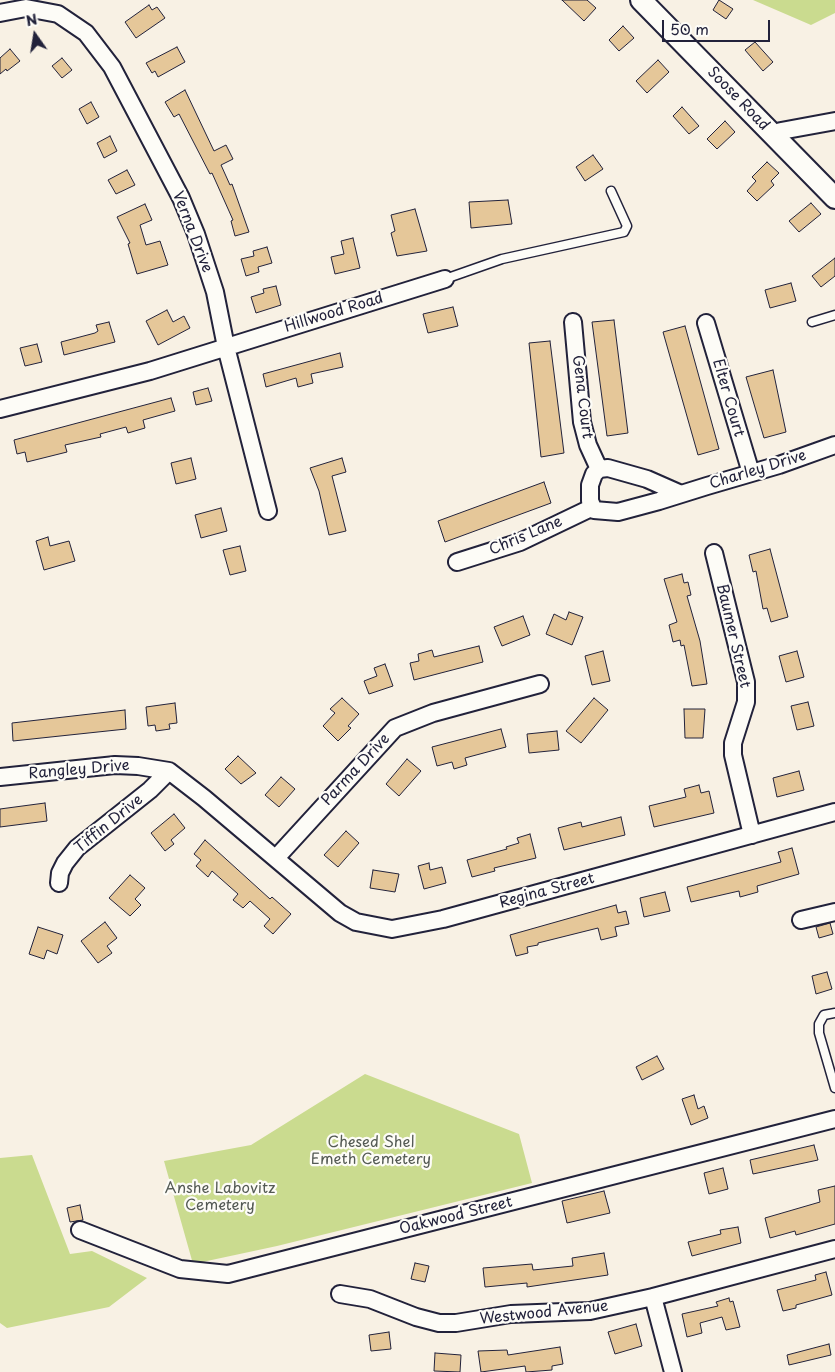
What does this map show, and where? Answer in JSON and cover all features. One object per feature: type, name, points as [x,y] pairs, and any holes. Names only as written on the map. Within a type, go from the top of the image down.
[{"type":"street","name":"Soose Road","points":[[640,0],[835,198]]},
{"type":"street","name":"Verna Drive","points":[[0,13],[26,8],[58,14],[86,33],[103,55],[189,215],[215,292],[226,347],[268,511]]},
{"type":"street","points":[[773,135],[781,131],[835,121]]},
{"type":"street","name":"Hillwood Road","points":[[0,408],[150,371],[445,279]]},
{"type":"street","name":"Gena Court","points":[[573,322],[582,422],[588,445],[599,469]]},
{"type":"street","name":"Elter Court","points":[[706,323],[751,473]]},
{"type":"street","name":"Charley Drive","points":[[593,507],[594,510],[618,512],[751,473],[835,445]]},
{"type":"street","points":[[593,507],[590,501],[590,485],[594,474],[599,469],[608,468],[633,474],[681,494]]},
{"type":"street","name":"Chris Lane","points":[[457,562],[520,542],[593,507]]},
{"type":"street","name":"Baumer Street","points":[[714,553],[746,682],[746,702],[733,743],[733,755],[752,835]]},
{"type":"street","name":"Parma Drive","points":[[276,858],[395,728],[433,713],[540,684]]},
{"type":"street","name":"Rangley Drive","points":[[0,777],[115,765],[138,766],[169,771],[276,858]]},
{"type":"street","name":"Tiffin Drive","points":[[59,883],[60,873],[65,863],[78,848],[150,790],[169,771]]},
{"type":"street","name":"Regina Street","points":[[276,858],[340,914],[356,922],[392,929],[443,919],[835,812]]},
{"type":"street","points":[[801,920],[835,912]]},
{"type":"street","name":"Oakwood Street","points":[[80,1230],[180,1269],[228,1274],[835,1120]]},
{"type":"street","name":"Westwood Avenue","points":[[340,1294],[370,1298],[416,1317],[439,1323],[456,1323],[511,1314],[590,1311],[653,1297],[835,1249]]},
{"type":"street","points":[[653,1297],[673,1372]]},
{"type":"lane","name":"Hillwood Road","points":[[445,279],[502,259],[624,232],[627,226],[611,191]]},
{"type":"lane","points":[[812,322],[835,315]]},
{"type":"lane","points":[[835,1013],[824,1015],[819,1024],[835,1088]]},
{"type":"green space","points":[[753,0],[835,0],[835,13],[811,25]]},
{"type":"green space","name":"Chesed Shel Emeth Cemetery","points":[[365,1074],[519,1134],[532,1183],[277,1246],[193,1264],[164,1161],[251,1145]]},
{"type":"green space","points":[[32,1155],[70,1254],[92,1251],[147,1278],[109,1307],[7,1328],[0,1323],[0,1158]]},
{"type":"building","points":[[562,0],[587,0],[596,8],[584,21]]},
{"type":"building","points":[[719,0],[733,9],[726,19],[713,10]]},
{"type":"building","points":[[149,5],[152,10],[157,7],[165,18],[136,38],[125,22]]},
{"type":"building","points":[[623,26],[634,38],[619,51],[609,40]]},
{"type":"building","points":[[755,42],[773,62],[763,71],[745,50]]},
{"type":"building","points":[[177,47],[185,62],[158,77],[155,71],[152,73],[146,63]]},
{"type":"building","points":[[10,49],[20,61],[0,74],[0,58]]},
{"type":"building","points":[[62,58],[72,70],[62,78],[52,66]]},
{"type":"building","points":[[658,60],[669,72],[647,93],[636,81]]},
{"type":"building","points":[[185,90],[214,151],[226,145],[233,159],[221,165],[230,185],[232,184],[249,232],[235,236],[231,221],[233,220],[212,173],[210,174],[179,114],[174,117],[165,102]]},
{"type":"building","points":[[91,102],[99,117],[87,124],[79,109]]},
{"type":"building","points":[[682,107],[699,126],[689,134],[673,116]]},
{"type":"building","points":[[725,121],[735,132],[717,149],[707,139]]},
{"type":"building","points":[[110,136],[117,151],[104,158],[97,143]]},
{"type":"building","points":[[593,155],[603,169],[585,181],[576,167]]},
{"type":"building","points":[[767,162],[779,173],[771,181],[774,185],[757,201],[747,191],[756,181],[752,177]]},
{"type":"building","points":[[127,170],[135,185],[116,194],[108,180]]},
{"type":"building","points":[[508,200],[512,224],[471,228],[469,202]]},
{"type":"building","points":[[811,203],[821,214],[799,232],[789,221]]},
{"type":"building","points":[[145,204],[152,220],[140,225],[146,245],[160,241],[168,265],[137,274],[128,244],[130,243],[117,217]]},
{"type":"building","points":[[415,209],[427,251],[397,256],[391,233],[395,231],[391,215]]},
{"type":"building","points":[[353,238],[360,268],[335,274],[331,257],[344,254],[341,241]]},
{"type":"building","points":[[267,247],[272,263],[258,267],[259,272],[246,276],[241,259],[254,256],[253,251]]},
{"type":"building","points":[[835,258],[835,276],[821,287],[812,276]]},
{"type":"building","points":[[791,283],[796,301],[770,308],[765,290]]},
{"type":"building","points":[[276,286],[281,305],[256,313],[251,297],[264,293],[263,289]]},
{"type":"building","points":[[453,307],[458,326],[428,333],[423,314]]},
{"type":"building","points":[[167,310],[173,322],[184,316],[190,328],[158,345],[146,321]]},
{"type":"building","points":[[614,320],[628,433],[607,436],[592,322]]},
{"type":"building","points":[[109,322],[115,342],[64,355],[61,342],[95,333],[98,331],[96,325]]},
{"type":"building","points":[[685,326],[719,449],[698,455],[663,332]]},
{"type":"building","points":[[550,341],[564,453],[541,457],[529,343]]},
{"type":"building","points":[[37,344],[42,362],[25,366],[20,348]]},
{"type":"building","points":[[340,353],[343,367],[311,374],[313,383],[298,387],[296,378],[266,387],[263,374]]},
{"type":"building","points":[[773,370],[786,432],[764,438],[746,377]]},
{"type":"building","points":[[208,388],[212,401],[196,405],[193,392]]},
{"type":"building","points":[[171,398],[175,411],[143,420],[145,428],[128,433],[126,427],[100,434],[101,437],[65,445],[67,452],[27,462],[25,452],[17,454],[14,440]]},
{"type":"building","points":[[191,458],[196,479],[176,484],[171,463]]},
{"type":"building","points":[[342,458],[346,472],[332,476],[346,531],[329,535],[319,491],[310,468]]},
{"type":"building","points":[[544,482],[551,503],[445,542],[438,521]]},
{"type":"building","points":[[221,508],[227,531],[201,538],[195,515]]},
{"type":"building","points":[[48,537],[50,546],[69,541],[75,561],[44,570],[36,541]]},
{"type":"building","points":[[240,546],[246,571],[230,575],[223,550]]},
{"type":"building","points":[[770,549],[788,617],[771,622],[767,608],[763,609],[756,571],[753,572],[749,555]]},
{"type":"building","points":[[682,574],[684,583],[688,582],[691,595],[687,596],[700,641],[707,684],[692,686],[684,645],[681,646],[680,640],[673,642],[669,625],[677,622],[664,579]]},
{"type":"building","points":[[569,612],[583,617],[572,645],[546,634],[554,614],[566,620]]},
{"type":"building","points":[[523,616],[530,635],[502,646],[494,627]]},
{"type":"building","points":[[479,646],[483,662],[414,680],[410,663],[419,661],[418,654],[432,650],[434,657]]},
{"type":"building","points":[[603,651],[610,681],[592,685],[585,656]]},
{"type":"building","points":[[797,651],[804,677],[786,682],[779,656]]},
{"type":"building","points":[[385,664],[393,686],[369,694],[364,681],[377,676],[374,668]]},
{"type":"building","points":[[342,698],[359,714],[348,726],[351,728],[338,741],[323,726],[335,713],[330,709]]},
{"type":"building","points":[[594,698],[608,710],[581,743],[566,731]]},
{"type":"building","points":[[808,702],[814,726],[797,730],[791,706]]},
{"type":"building","points":[[175,703],[177,723],[169,724],[170,729],[156,731],[155,725],[148,726],[146,707]]},
{"type":"building","points":[[684,709],[705,709],[703,738],[685,738]]},
{"type":"building","points":[[125,710],[126,729],[13,741],[12,723]]},
{"type":"building","points":[[501,729],[506,747],[465,758],[467,765],[454,769],[452,762],[437,766],[432,747]]},
{"type":"building","points":[[557,731],[559,750],[529,753],[527,734]]},
{"type":"building","points":[[238,756],[256,773],[241,784],[225,769]]},
{"type":"building","points":[[407,759],[421,771],[399,796],[386,784]]},
{"type":"building","points":[[799,771],[804,790],[777,797],[773,778]]},
{"type":"building","points":[[281,777],[295,789],[279,807],[265,795]]},
{"type":"building","points":[[699,785],[701,793],[709,791],[714,813],[654,827],[649,806],[686,797],[684,789]]},
{"type":"building","points":[[45,803],[47,821],[0,827],[0,809]]},
{"type":"building","points":[[174,814],[185,828],[171,840],[174,844],[165,851],[151,833]]},
{"type":"building","points":[[621,817],[625,835],[564,850],[558,828],[581,822],[582,827]]},
{"type":"building","points":[[346,831],[359,843],[338,867],[324,855]]},
{"type":"building","points":[[530,834],[536,858],[494,868],[495,871],[472,877],[467,860],[507,849],[506,847],[519,843],[517,838]]},
{"type":"building","points":[[205,840],[270,899],[272,897],[291,914],[273,934],[264,926],[270,919],[250,901],[243,908],[233,900],[238,894],[212,871],[208,877],[196,866],[201,860],[194,854]]},
{"type":"building","points":[[792,848],[799,874],[757,886],[758,892],[740,897],[739,891],[691,902],[687,887],[781,862],[778,852]]},
{"type":"building","points":[[429,863],[430,870],[442,867],[446,883],[424,889],[418,866]]},
{"type":"building","points":[[373,870],[399,874],[395,892],[370,888]]},
{"type":"building","points":[[130,875],[145,888],[135,899],[141,905],[130,916],[109,898]]},
{"type":"building","points":[[665,892],[670,911],[644,917],[640,898]]},
{"type":"building","points":[[616,905],[618,913],[626,911],[629,924],[615,927],[617,936],[601,940],[598,928],[538,943],[538,945],[527,947],[528,953],[516,956],[510,935]]},
{"type":"building","points":[[105,922],[117,938],[107,946],[112,953],[98,963],[81,941]]},
{"type":"building","points":[[830,923],[833,934],[819,938],[816,927]]},
{"type":"building","points":[[38,927],[63,935],[57,954],[47,950],[44,959],[29,954]]},
{"type":"building","points":[[827,972],[832,989],[816,994],[812,976]]},
{"type":"building","points":[[657,1056],[664,1069],[642,1080],[636,1067]]},
{"type":"building","points":[[694,1095],[698,1109],[704,1106],[708,1118],[691,1125],[682,1099]]},
{"type":"building","points":[[814,1145],[818,1160],[753,1174],[750,1160]]},
{"type":"building","points":[[723,1168],[728,1189],[709,1194],[704,1173]]},
{"type":"building","points":[[835,1186],[835,1224],[796,1235],[795,1231],[770,1238],[765,1218],[820,1202],[818,1190]]},
{"type":"building","points":[[604,1191],[610,1213],[567,1223],[562,1201]]},
{"type":"building","points":[[80,1205],[83,1220],[70,1222],[67,1208]]},
{"type":"building","points":[[738,1227],[741,1243],[692,1256],[688,1242],[721,1234],[720,1230]]},
{"type":"building","points":[[604,1253],[608,1275],[527,1287],[527,1283],[485,1287],[483,1268],[532,1264],[533,1270],[573,1266],[572,1258]]},
{"type":"building","points":[[415,1263],[429,1266],[425,1282],[411,1279]]},
{"type":"building","points":[[826,1272],[832,1295],[796,1305],[796,1308],[783,1311],[777,1290],[816,1280],[815,1275]]},
{"type":"building","points":[[729,1298],[730,1302],[733,1301],[740,1327],[726,1330],[722,1317],[700,1323],[702,1333],[687,1337],[682,1314],[718,1306],[716,1302]]},
{"type":"building","points":[[636,1324],[642,1346],[615,1354],[608,1332]]},
{"type":"building","points":[[389,1332],[391,1349],[371,1351],[369,1335]]},
{"type":"building","points":[[829,1344],[831,1355],[789,1365],[787,1355]]},
{"type":"building","points":[[560,1347],[563,1364],[552,1366],[552,1370],[526,1372],[525,1366],[481,1372],[478,1351],[507,1350],[508,1355]]},
{"type":"building","points":[[435,1353],[461,1355],[460,1372],[434,1371]]},
{"type":"park label","name":"Anshe Labovitz Cemetery","points":[[220,1198]]}]
